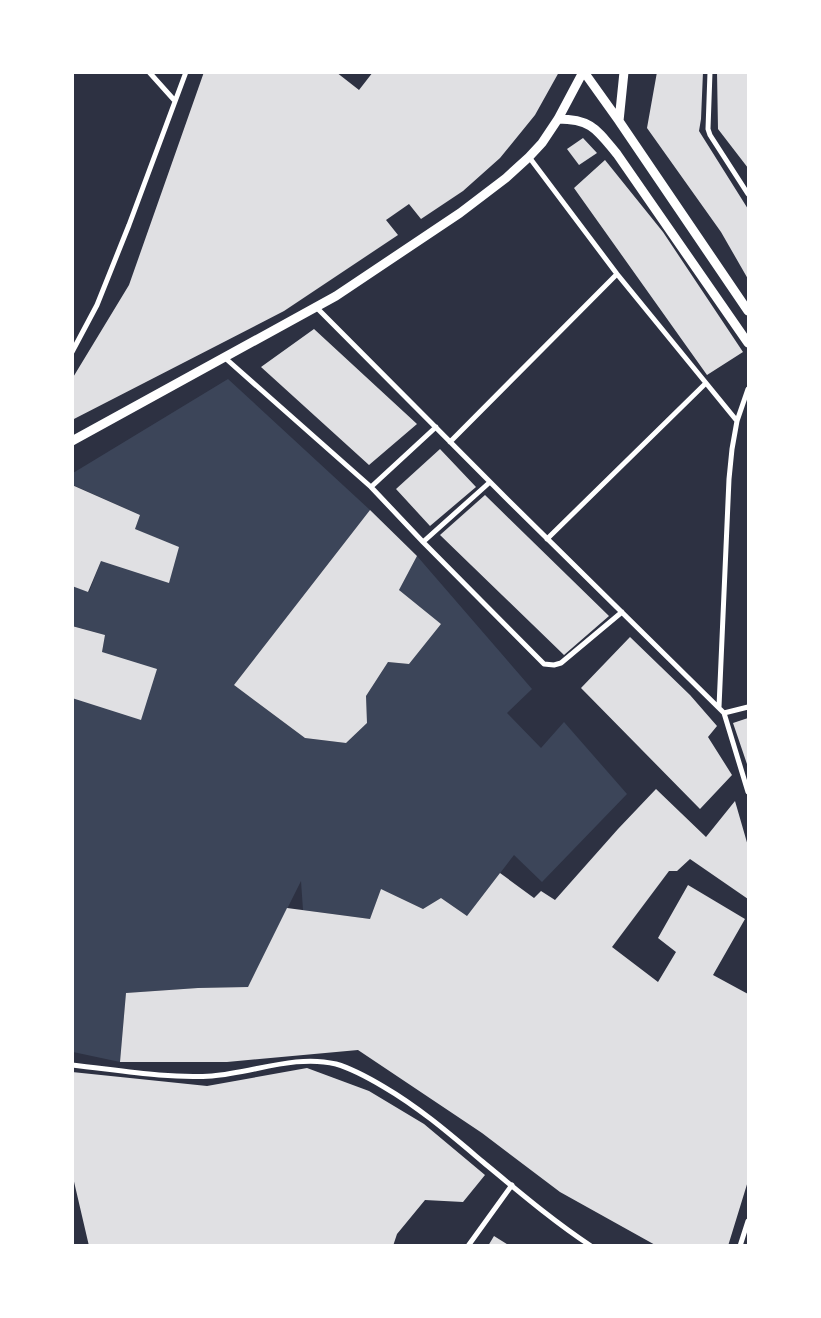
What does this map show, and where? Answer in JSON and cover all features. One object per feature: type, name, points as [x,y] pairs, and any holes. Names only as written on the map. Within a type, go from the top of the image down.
[{"type":"street","points":[[148,72],[175,101]]},
{"type":"street","points":[[72,352],[97,305],[186,72]]},
{"type":"street","points":[[72,441],[336,296],[460,214],[506,178],[542,143],[558,119],[583,72],[619,121],[748,311]]},
{"type":"street","points":[[619,121],[624,72]]},
{"type":"street","points":[[710,72],[708,129],[710,135],[746,185],[748,194]]},
{"type":"street","points":[[558,119],[571,119],[588,124],[606,140],[748,343]]},
{"type":"street","points":[[529,157],[617,274],[737,421]]},
{"type":"street","points":[[450,442],[617,274]]},
{"type":"street","points":[[316,307],[547,539],[719,707],[724,713],[748,792]]},
{"type":"street","points":[[224,357],[371,487],[544,664],[554,665],[562,663],[622,612]]},
{"type":"street","points":[[547,539],[706,383]]},
{"type":"street","points":[[719,707],[729,479],[737,421],[748,389]]},
{"type":"street","points":[[371,487],[436,428]]},
{"type":"street","points":[[423,542],[490,482]]},
{"type":"street","points":[[724,713],[748,707]]},
{"type":"street","points":[[72,1065],[188,1077],[315,1061],[336,1064],[362,1074],[404,1099],[442,1127],[558,1222],[591,1246]]},
{"type":"street","points":[[468,1246],[512,1185]]},
{"type":"street","points":[[740,1246],[748,1221]]},
{"type":"shaded area","points":[[228,379],[370,510],[234,685],[305,738],[346,743],[367,723],[366,696],[388,662],[409,664],[441,624],[399,590],[417,556],[532,689],[507,713],[541,748],[564,722],[627,794],[542,882],[514,855],[467,916],[441,898],[423,909],[381,889],[370,919],[303,910],[301,881],[248,987],[126,993],[120,1062],[73,1052],[73,698],[102,652],[105,635],[73,626],[73,586],[89,592],[101,561],[179,548],[135,529],[140,515],[73,485],[73,473]]},
{"type":"building","points":[[204,72],[336,72],[359,90],[373,72],[559,72],[535,115],[500,158],[463,191],[421,219],[409,204],[386,220],[398,235],[284,311],[72,420],[72,379],[129,285]]},
{"type":"building","points":[[657,72],[703,72],[699,131],[748,209],[748,279],[721,232],[647,128]]},
{"type":"building","points":[[717,72],[748,72],[748,168],[718,129]]},
{"type":"building","points":[[583,138],[597,153],[579,165],[567,149]]},
{"type":"building","points":[[605,160],[663,232],[743,352],[707,375],[574,188]]},
{"type":"building","points":[[314,329],[417,424],[369,465],[261,367]]},
{"type":"building","points":[[440,449],[476,487],[430,526],[396,489]]},
{"type":"building","points":[[72,485],[140,515],[135,529],[179,547],[169,583],[101,561],[88,592],[72,586]]},
{"type":"building","points":[[485,495],[609,616],[564,655],[440,535]]},
{"type":"building","points":[[370,510],[417,556],[399,590],[441,624],[409,664],[388,662],[366,696],[367,723],[346,743],[305,738],[234,685]]},
{"type":"building","points":[[72,626],[105,635],[102,652],[157,669],[141,720],[72,698]]},
{"type":"building","points":[[630,637],[690,695],[717,726],[708,737],[732,775],[700,809],[581,688]]},
{"type":"building","points":[[748,718],[748,767],[733,723]]},
{"type":"building","points":[[656,789],[706,837],[735,801],[748,846],[748,899],[690,859],[677,871],[669,871],[612,947],[658,982],[676,952],[658,938],[688,885],[745,919],[713,975],[748,994],[748,1181],[728,1246],[657,1246],[560,1192],[482,1133],[358,1050],[227,1062],[120,1062],[126,993],[248,987],[287,908],[370,919],[381,889],[423,909],[441,898],[467,916],[500,873],[534,898],[541,891],[555,900]]},
{"type":"building","points":[[307,1068],[369,1091],[424,1124],[485,1175],[463,1202],[425,1200],[397,1234],[393,1246],[89,1246],[72,1173],[72,1072],[207,1086]]},
{"type":"building","points":[[494,1236],[510,1246],[488,1246]]}]
